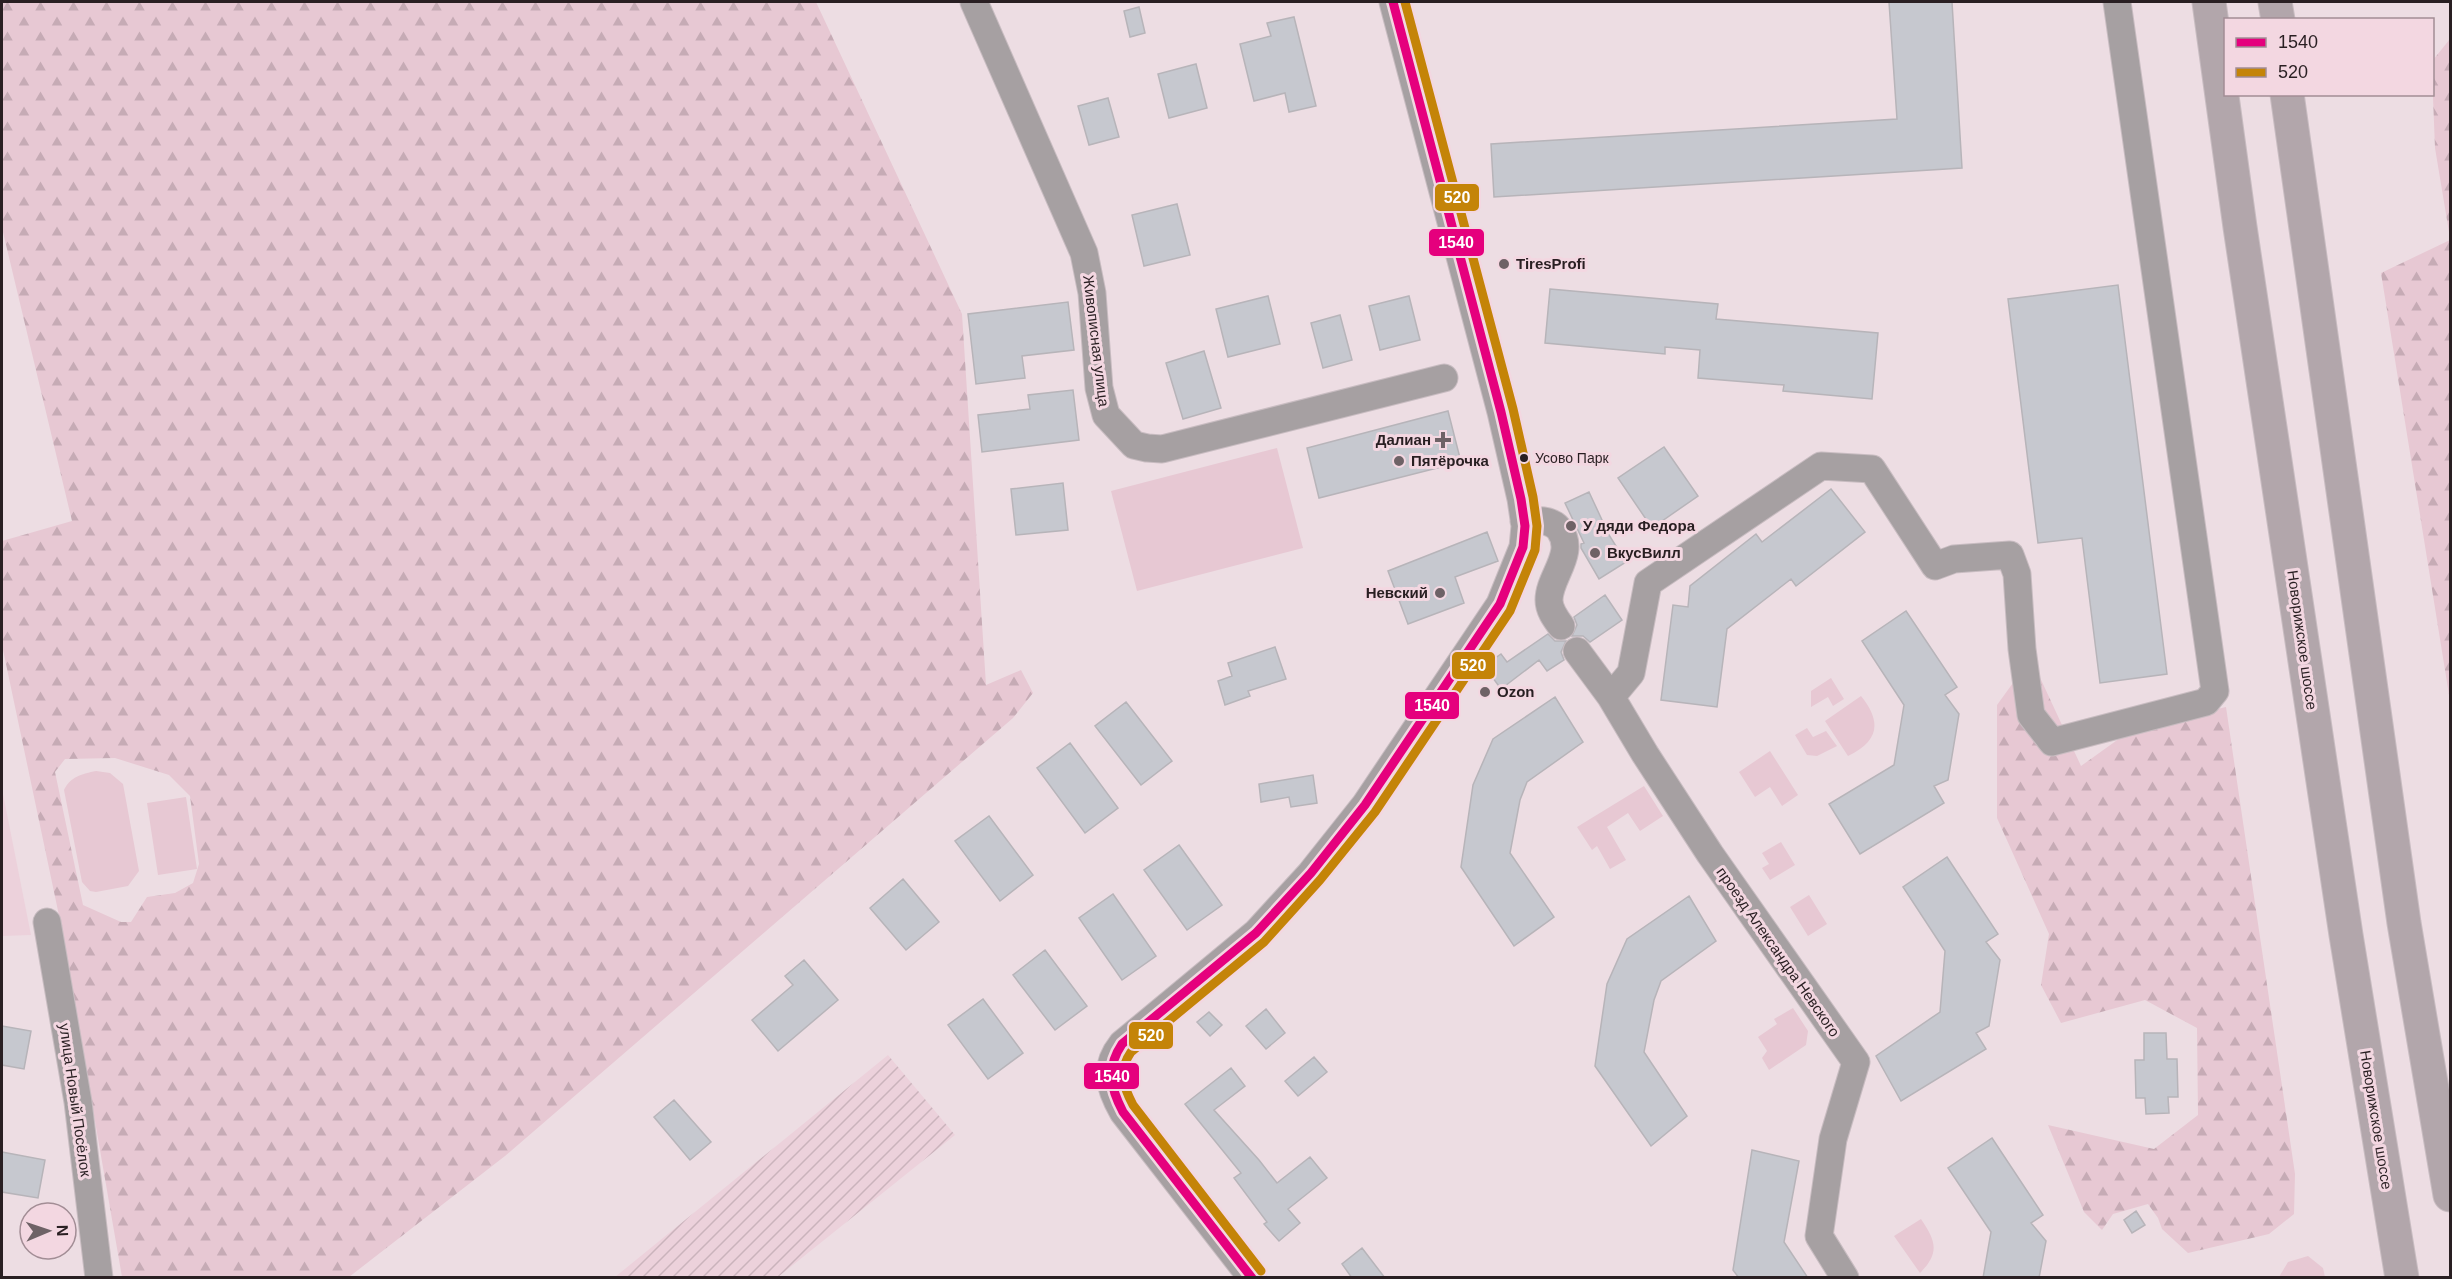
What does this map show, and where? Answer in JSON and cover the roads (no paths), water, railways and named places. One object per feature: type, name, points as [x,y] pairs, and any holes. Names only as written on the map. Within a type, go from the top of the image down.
[{"type":"highway","name":"Новорижское шоссе","points":[[2209,2],[2346,935],[2402,1278]]},
{"type":"highway","points":[[2275,2],[2278,18]]},
{"type":"highway","points":[[2287,96],[2404,923],[2451,1195]]},
{"type":"street","name":"Живописная улица","points":[[974,2],[1084,253],[1092,293],[1099,388],[1106,415],[1134,445],[1162,449],[1444,378]]},
{"type":"street","points":[[1252,1278],[1123,1112],[1115,1097],[1111,1082],[1110,1070],[1113,1055],[1122,1044],[1256,933],[1311,873],[1365,805],[1500,604],[1523,547],[1524,521],[1521,499],[1393,2]]},
{"type":"street","points":[[1611,697],[1631,673],[1648,583],[1821,466],[1872,469],[1935,566],[1954,560],[2010,555],[2018,574],[2022,649],[2031,715],[2052,742],[2206,702],[2215,691],[2117,2]]},
{"type":"street","points":[[1524,521],[1547,521],[1557,526],[1563,535],[1566,546],[1552,585],[1549,601],[1554,616],[1561,626]]},
{"type":"street","name":"проезд Александра Невского","points":[[1577,651],[1611,697],[1644,754],[1710,854],[1856,1062],[1833,1139],[1819,1236],[1845,1278]]},
{"type":"street","name":"улица Новый Посёлок","points":[[47,922],[78,1102],[99,1278]]},
{"type":"place","name":"TiresProfi","points":[[1504,264]]},
{"type":"place","name":"Далиан","points":[[1443,440]]},
{"type":"place","name":"Усово Парк","points":[[1524,458]]},
{"type":"place","name":"Пятёрочка","points":[[1399,461]]},
{"type":"place","name":"У дяди Федора","points":[[1571,526]]},
{"type":"place","name":"ВкусВилл","points":[[1595,553]]},
{"type":"place","name":"Невский","points":[[1440,593]]},
{"type":"place","name":"Ozon","points":[[1485,692]]}]
